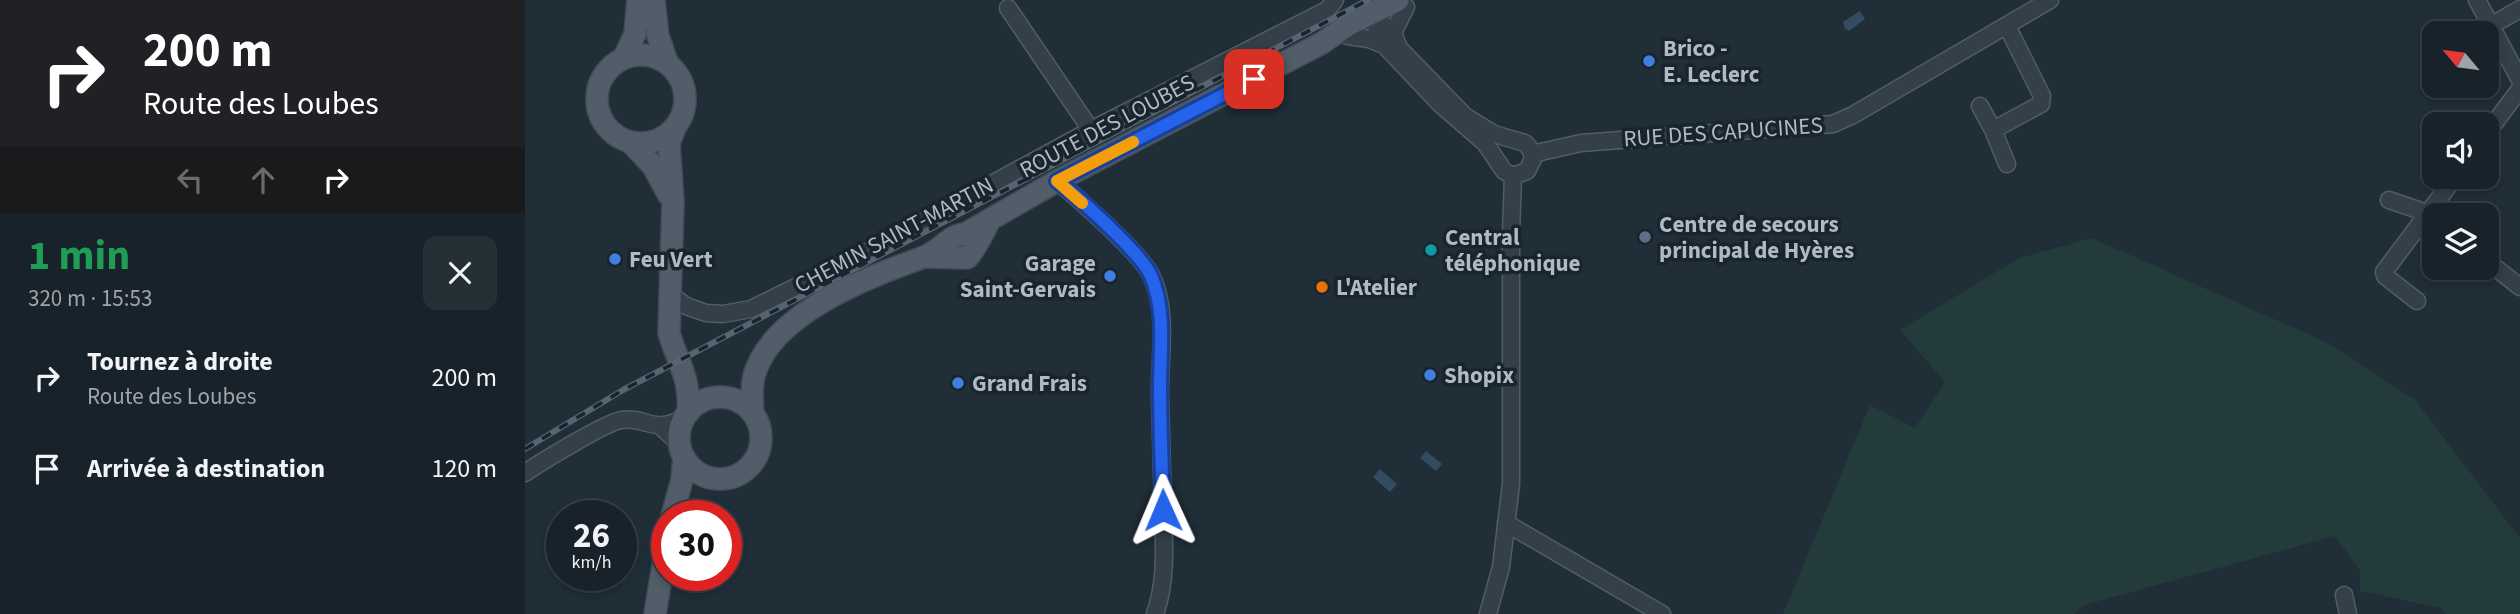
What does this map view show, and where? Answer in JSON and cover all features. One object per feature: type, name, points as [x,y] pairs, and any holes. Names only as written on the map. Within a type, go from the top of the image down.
[{"type":"main road","points":[[638,0],[635,34],[624,58],[606,72],[600,82],[597,107],[609,130],[630,142],[653,166],[673,202]]},
{"type":"main road","points":[[654,0],[658,36],[667,62],[676,71],[685,93],[682,118],[669,143],[673,202],[669,333],[687,378],[689,398],[681,450],[682,480],[677,500]]},
{"type":"main road","name":"ROUTE DES LOUBES","points":[[1322,42],[1348,36],[1391,16]]},
{"type":"main road","name":"ROUTE DES LOUBES","points":[[720,397],[735,391],[754,374],[774,340],[796,319],[884,272],[961,244],[991,218],[1057,181],[1322,42],[1391,16]]},
{"type":"main road","points":[[624,58],[644,55],[667,62]]},
{"type":"main road","points":[[630,142],[654,142],[675,128]]},
{"type":"main road","name":"ROUTE DES LOUBES","points":[[753,413],[754,374]]},
{"type":"main road","points":[[683,500],[694,487],[711,478],[733,477],[751,464],[757,455],[761,433],[753,413],[740,402],[720,397],[687,378]]},
{"type":"main road","points":[[686,415],[701,401],[720,397]]},
{"type":"main road","points":[[681,450],[693,469],[711,478]]},
{"type":"main road","points":[[655,614],[659,591]]},
{"type":"street","name":"CHEMIN SAINT-MARTIN","points":[[669,293],[686,306],[706,313],[723,314],[751,309],[869,251],[1091,130],[1327,10],[1335,0]]},
{"type":"street","name":"RUE DES CAPUCINES","points":[[1532,154],[1581,143],[1833,124],[1853,116],[2050,0]]},
{"type":"street","points":[[2477,0],[2489,21]]},
{"type":"street","points":[[1008,8],[1091,130]]},
{"type":"street","points":[[2498,21],[2520,9]]},
{"type":"street","points":[[1391,16],[1399,48],[1465,116],[1494,134],[1525,143],[1532,154],[1532,163],[1527,171],[1513,176],[1504,171],[1486,143],[1440,104],[1391,16]]},
{"type":"street","points":[[1993,130],[2041,104],[2042,96],[2007,26]]},
{"type":"street","points":[[2499,40],[2520,79]]},
{"type":"street","points":[[2499,118],[2520,89]]},
{"type":"street","points":[[1980,106],[2007,164]]},
{"type":"street","points":[[1498,162],[1501,147],[1515,141]]},
{"type":"street","points":[[1488,614],[1501,567],[1511,484],[1513,176]]},
{"type":"street","points":[[1057,181],[1137,257],[1151,275],[1158,302],[1162,335],[1160,387],[1164,560],[1161,596],[1155,614]]},
{"type":"street","points":[[2389,200],[2422,214]]},
{"type":"street","points":[[2417,301],[2385,276],[2384,272],[2422,227]]},
{"type":"street","points":[[2499,270],[2520,287]]},
{"type":"street","points":[[525,473],[612,423],[631,421],[661,427],[686,415]]},
{"type":"street","points":[[661,427],[681,450]]},
{"type":"street","points":[[1506,523],[1662,614]]},
{"type":"street","points":[[2344,595],[2348,614]]},
{"type":"green space","points":[[2092,238],[2328,343],[2415,400],[2520,538],[2520,614],[2446,614],[2441,608],[2360,591],[2360,571],[2335,536],[2084,605],[2074,614],[1783,614],[1870,405],[1915,428],[1945,382],[1900,330],[2019,258]]},
{"type":"water","points":[[1860,11],[1865,19],[1849,31],[1845,29],[1843,22]]},
{"type":"water","points":[[1426,451],[1442,464],[1436,471],[1420,458]]},
{"type":"water","points":[[1380,469],[1397,484],[1390,492],[1373,477]]},
{"type":"railway","points":[[525,449],[623,390],[1368,0]]},
{"type":"slow traffic","points":[[1082,203],[1057,181],[1133,142]]},
{"type":"place","name":"Brico - E. Leclerc","points":[[1649,61]]},
{"type":"place","name":"Centre de secours principal de Hyères","points":[[1645,237]]},
{"type":"place","name":"Central téléphonique","points":[[1431,250]]},
{"type":"place","name":"Feu Vert","points":[[615,259]]},
{"type":"place","name":"Garage Saint-Gervais","points":[[1110,276]]},
{"type":"place","name":"L'Atelier","points":[[1322,287]]},
{"type":"place","name":"Shopix","points":[[1430,375]]},
{"type":"place","name":"Grand Frais","points":[[958,383]]},
{"type":"route","points":[[1163,510],[1160,387],[1162,335],[1151,275],[1137,257],[1057,181],[1254,79]]}]
